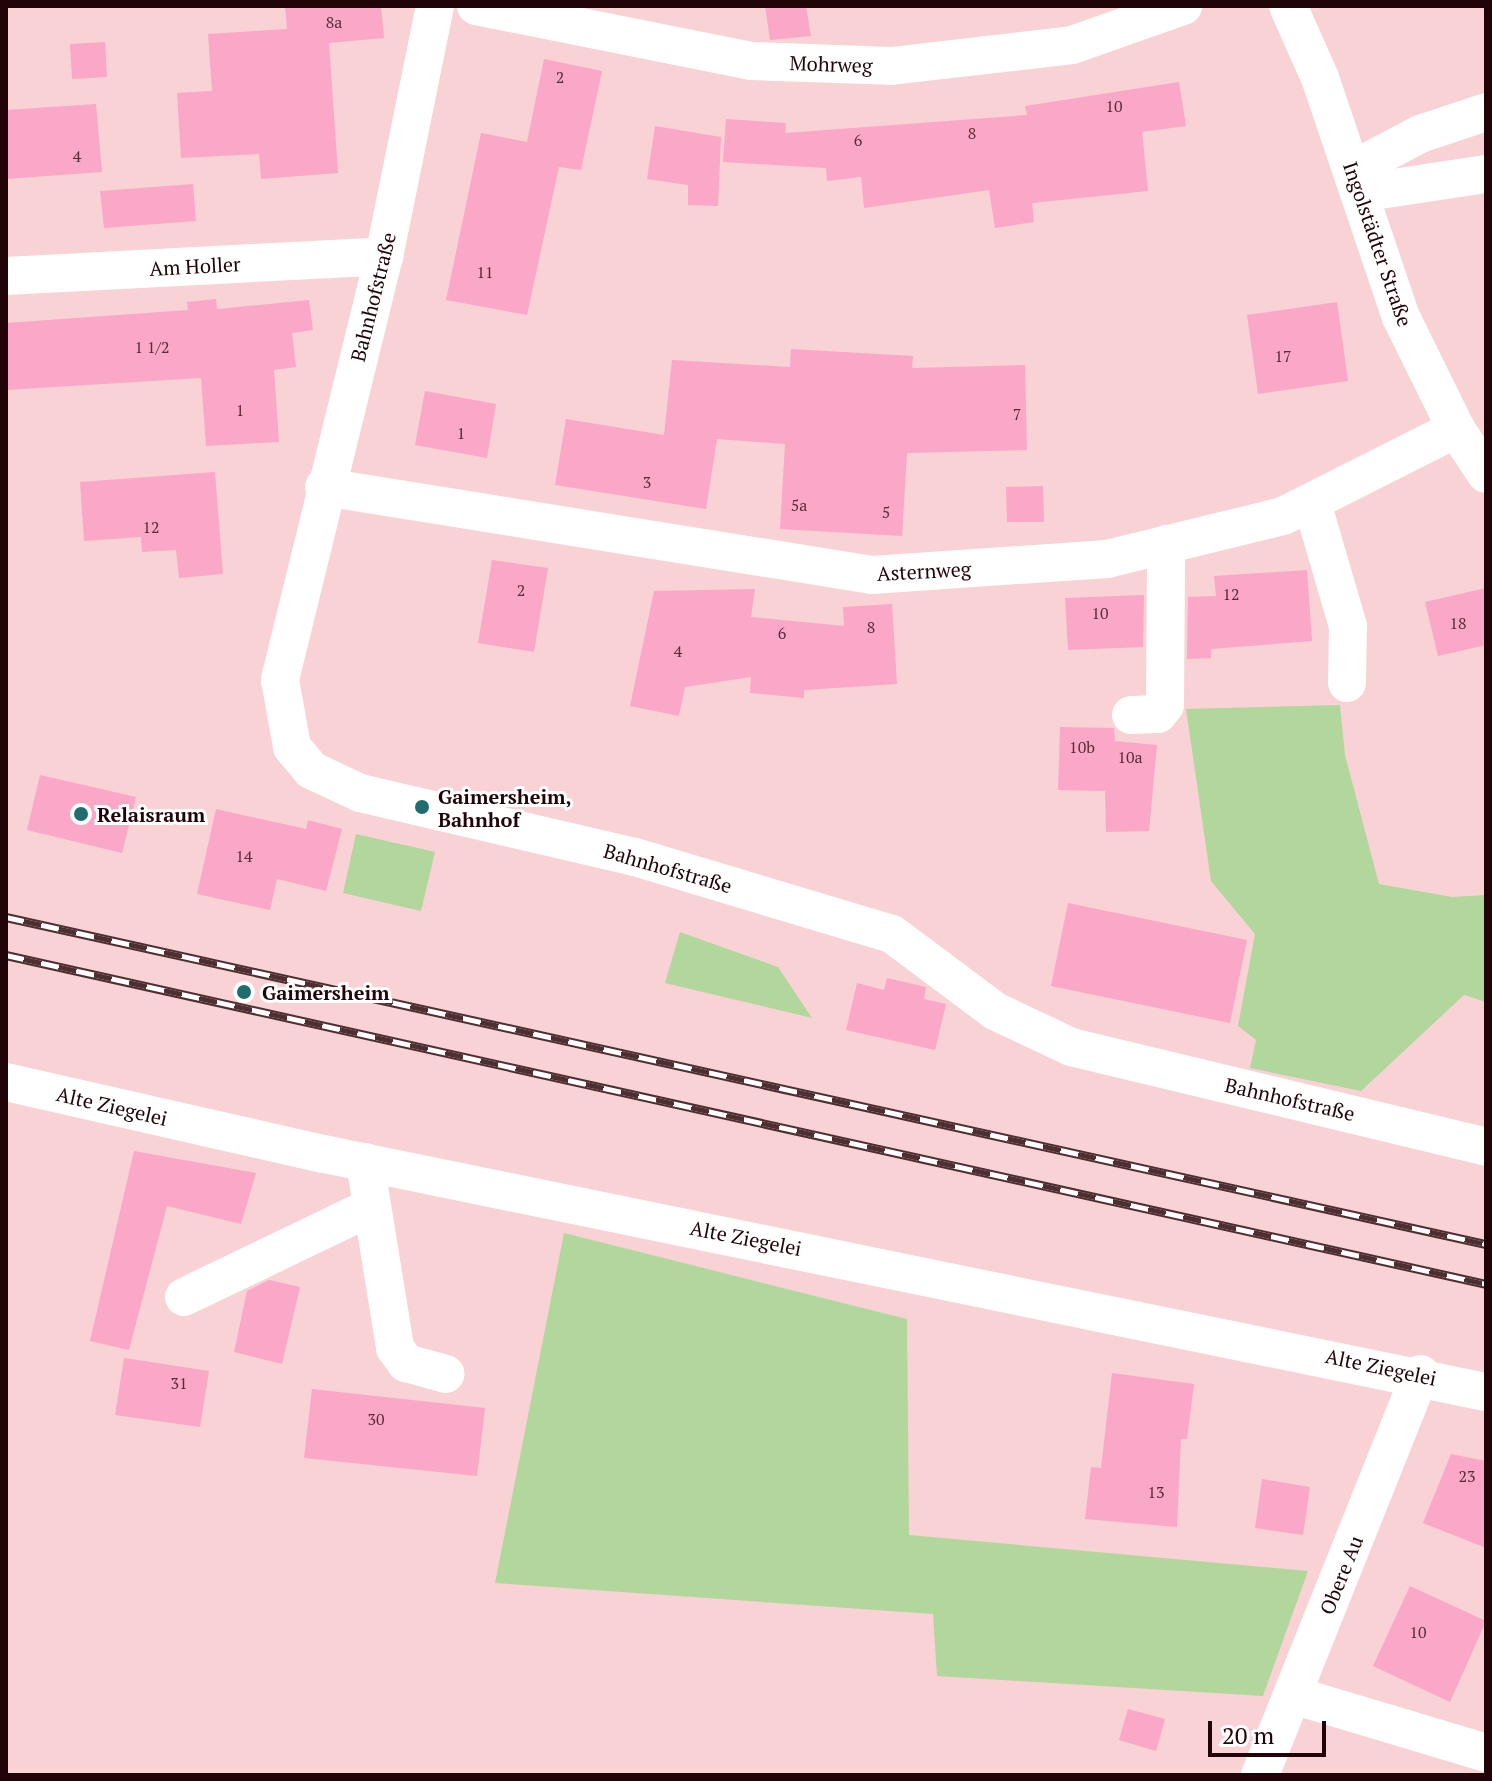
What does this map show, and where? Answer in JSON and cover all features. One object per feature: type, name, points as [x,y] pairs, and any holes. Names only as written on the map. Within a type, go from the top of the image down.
[{"type":"street","name":"Bahnhofstraße","points":[[435,6],[384,256],[324,487],[280,680],[292,747],[311,770],[334,784],[635,857],[892,934],[995,1011],[1071,1047],[1486,1147]]},
{"type":"street","name":"Mohrweg","points":[[476,6],[751,61],[891,66],[1072,45],[1183,6]]},
{"type":"street","name":"Ingolstädter Straße","points":[[1288,6],[1356,181],[1401,317],[1456,429],[1486,474]]},
{"type":"street","points":[[1356,181],[1420,134],[1486,112]]},
{"type":"street","points":[[1356,181],[1486,174]]},
{"type":"street","name":"Am Holler","points":[[6,276],[384,256]]},
{"type":"street","name":"Asternweg","points":[[324,487],[872,575],[1107,559],[1312,503],[1456,429]]},
{"type":"street","points":[[1312,503],[1348,626],[1347,683]]},
{"type":"street","points":[[1131,715],[1158,714],[1165,705],[1166,544]]},
{"type":"street","name":"Alte Ziegelei","points":[[6,1082],[365,1162],[1420,1374],[1486,1392]]},
{"type":"street","points":[[365,1162],[369,1208],[395,1348],[406,1363],[446,1374]]},
{"type":"street","points":[[184,1297],[369,1208]]},
{"type":"street","name":"Obere Au","points":[[1260,1775],[1420,1374]]},
{"type":"street","points":[[1293,1695],[1486,1753]]},
{"type":"green space","points":[[1340,705],[1345,755],[1379,884],[1452,897],[1486,895],[1486,1002],[1464,995],[1361,1091],[1250,1068],[1256,1040],[1238,1026],[1255,934],[1211,881],[1186,709]]},
{"type":"green space","points":[[356,834],[435,852],[421,911],[343,893]]},
{"type":"green space","points":[[680,932],[778,967],[812,1018],[665,983]]},
{"type":"green space","points":[[564,1233],[907,1319],[909,1535],[1308,1571],[1263,1696],[937,1676],[933,1614],[495,1583]]},
{"type":"building","points":[[285,6],[381,6],[384,38],[329,43],[338,173],[261,179],[259,154],[181,158],[177,93],[212,91],[208,34],[287,29]]},
{"type":"building","points":[[765,6],[806,6],[811,36],[770,40]]},
{"type":"building","points":[[105,42],[107,77],[72,79],[70,44]]},
{"type":"building","points":[[544,59],[602,71],[581,170],[559,167],[527,315],[446,300],[481,133],[527,142]]},
{"type":"building","points":[[1179,82],[1186,126],[1142,132],[1148,191],[1032,203],[1034,222],[995,228],[989,190],[864,208],[861,177],[827,181],[826,168],[723,162],[726,119],[786,123],[785,133],[1027,115],[1025,106]]},
{"type":"building","points":[[96,104],[102,172],[6,179],[6,110]]},
{"type":"building","points":[[655,126],[721,137],[718,206],[688,205],[688,185],[647,179]]},
{"type":"building","points":[[193,184],[196,221],[104,228],[100,191]]},
{"type":"building","points":[[216,299],[217,309],[309,300],[313,330],[292,333],[296,367],[274,370],[279,442],[206,446],[201,378],[6,390],[6,323],[188,310],[187,302]]},
{"type":"building","points":[[1337,302],[1348,381],[1258,394],[1247,315]]},
{"type":"building","points":[[791,349],[913,356],[912,368],[1025,365],[1027,450],[907,453],[902,536],[780,529],[785,444],[717,439],[706,509],[555,485],[566,419],[664,435],[672,360],[790,367]]},
{"type":"building","points":[[425,391],[496,404],[487,458],[415,445]]},
{"type":"building","points":[[215,472],[223,574],[179,578],[176,550],[142,552],[141,537],[84,541],[80,482]]},
{"type":"building","points":[[1043,486],[1044,522],[1007,522],[1006,487]]},
{"type":"building","points":[[492,560],[548,568],[534,652],[478,643]]},
{"type":"building","points":[[1307,570],[1312,641],[1211,649],[1211,658],[1187,659],[1188,597],[1216,596],[1214,576]]},
{"type":"building","points":[[1486,588],[1486,645],[1438,656],[1425,602]]},
{"type":"building","points":[[755,589],[751,617],[844,626],[843,607],[892,604],[897,684],[804,690],[804,698],[750,693],[751,677],[685,687],[679,716],[630,706],[654,591]]},
{"type":"building","points":[[1144,595],[1143,647],[1068,650],[1065,598]]},
{"type":"building","points":[[1060,727],[1114,728],[1115,741],[1157,745],[1149,831],[1106,832],[1105,791],[1058,790]]},
{"type":"building","name":"Relaisraum","points":[[40,775],[136,797],[122,853],[27,830]]},
{"type":"building","points":[[216,809],[306,829],[308,820],[342,829],[326,891],[277,879],[270,910],[197,894]]},
{"type":"building","points":[[1068,903],[1247,940],[1230,1023],[1051,986]]},
{"type":"building","points":[[887,978],[926,987],[924,999],[946,1004],[935,1050],[846,1030],[857,983],[884,990]]},
{"type":"building","points":[[134,1151],[256,1173],[241,1224],[167,1206],[129,1350],[90,1341]]},
{"type":"building","points":[[269,1280],[300,1287],[282,1364],[234,1352],[247,1291]]},
{"type":"building","points":[[124,1358],[209,1371],[200,1427],[115,1415]]},
{"type":"building","points":[[1112,1373],[1194,1384],[1187,1439],[1181,1439],[1177,1527],[1085,1519],[1091,1467],[1101,1468]]},
{"type":"building","points":[[312,1389],[485,1408],[477,1476],[304,1458]]},
{"type":"building","points":[[1451,1454],[1486,1461],[1486,1548],[1423,1523]]},
{"type":"building","points":[[1262,1479],[1310,1487],[1303,1535],[1255,1528]]},
{"type":"building","points":[[1410,1586],[1486,1621],[1450,1702],[1373,1666]]},
{"type":"building","points":[[1128,1709],[1165,1719],[1156,1751],[1119,1740]]},
{"type":"railway","points":[[6,917],[1486,1244]]},
{"type":"railway","points":[[6,955],[1486,1284]]},
{"type":"place","name":"Gaimersheim, Bahnhof","points":[[422,807]]},
{"type":"place","name":"Relaisraum","points":[[81,814]]},
{"type":"place","name":"Gaimersheim","points":[[244,992]]}]
